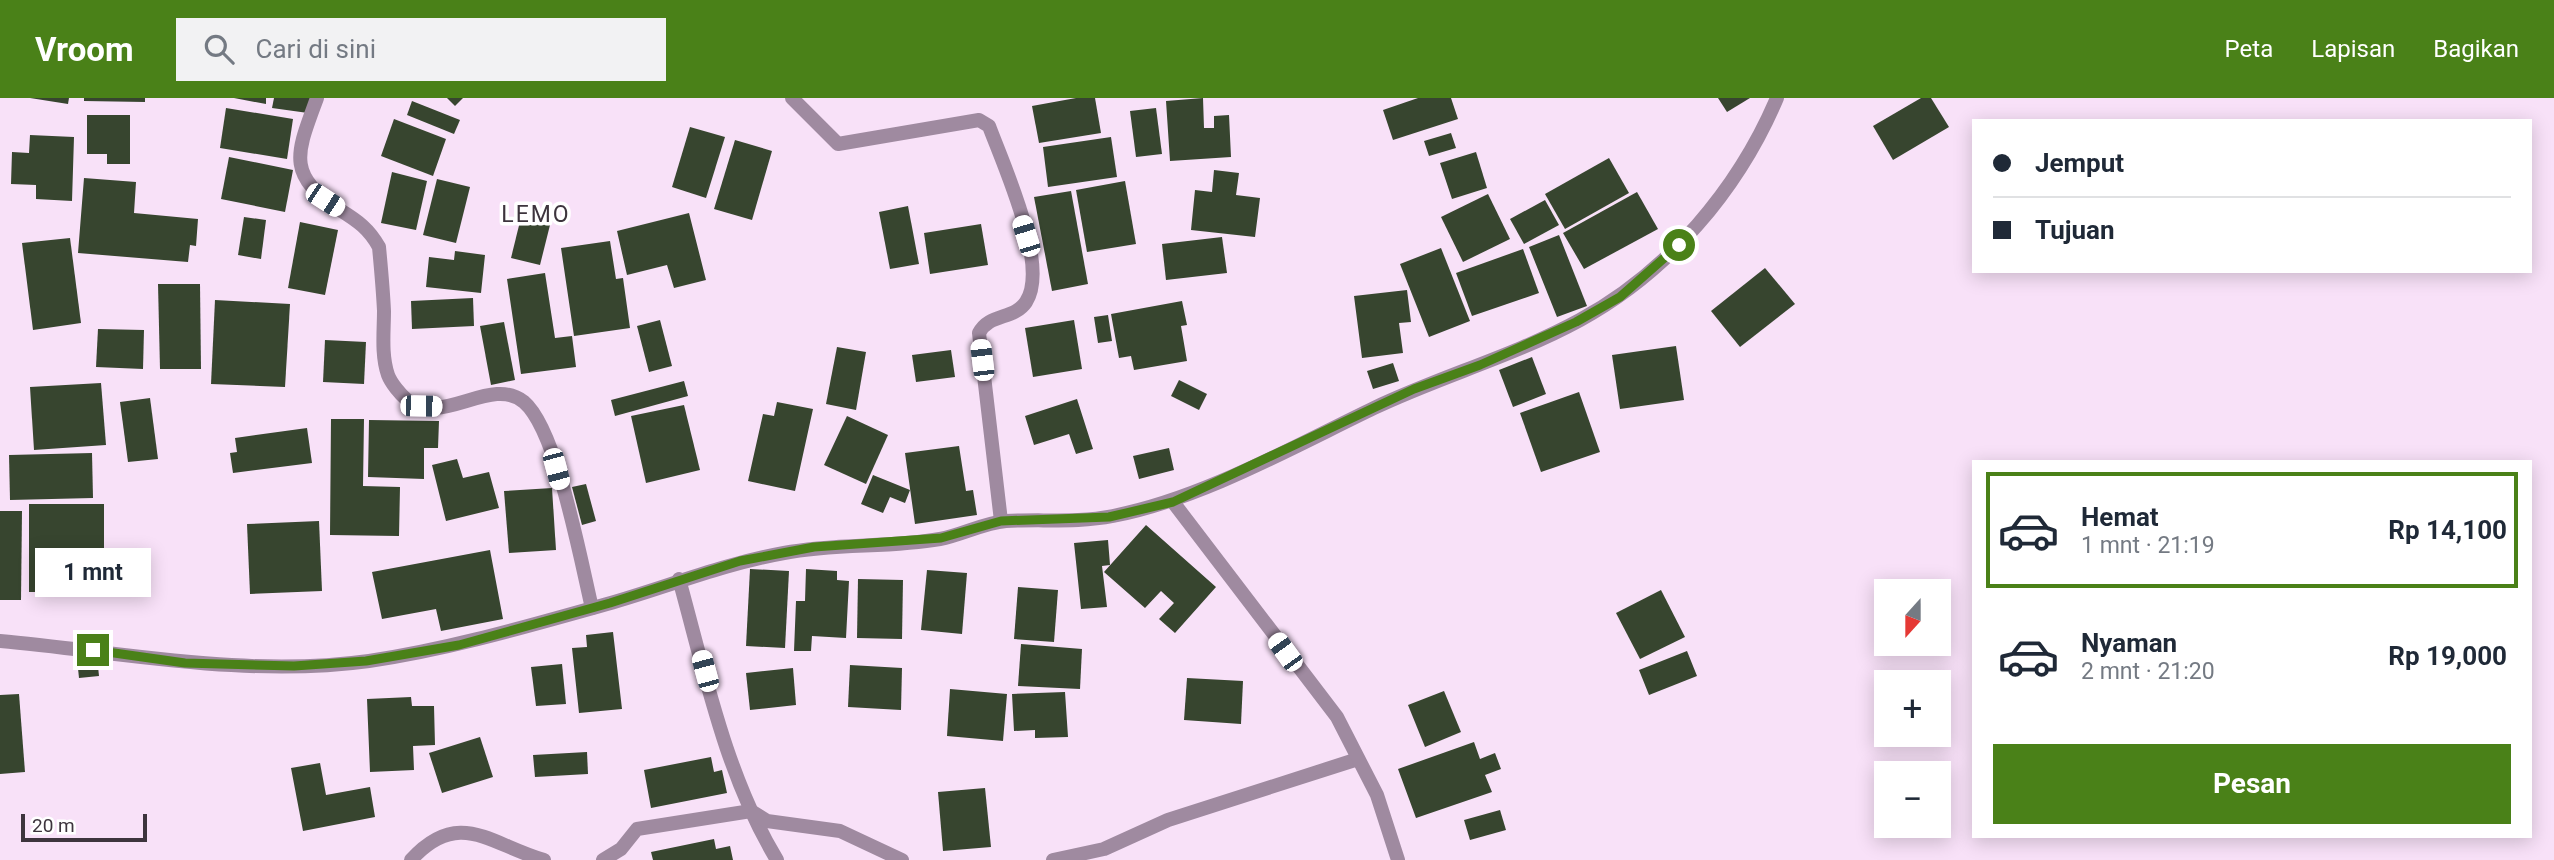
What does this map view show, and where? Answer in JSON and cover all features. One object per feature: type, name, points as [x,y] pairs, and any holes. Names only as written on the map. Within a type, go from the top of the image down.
[{"type":"street","points":[[317,98],[303,138],[299,166],[308,186],[369,229],[379,247],[388,376],[408,401],[421,406],[452,406],[500,393],[511,394],[525,402],[537,418],[550,448],[592,608]]},
{"type":"street","points":[[792,98],[838,144],[979,120],[989,126],[1011,185],[1033,261],[1027,301],[1019,310],[984,324],[979,334],[1001,521]]},
{"type":"street","points":[[0,641],[185,663],[294,666],[366,661],[459,645],[592,608],[740,561],[814,547],[941,538],[1001,521],[1109,517],[1173,502],[1414,389],[1480,365],[1576,322],[1620,297],[1699,225],[1763,130],[1777,98]]},
{"type":"street","points":[[1173,502],[1337,718],[1377,795],[1398,860]]},
{"type":"street","points":[[680,579],[717,716],[751,811],[777,860]]},
{"type":"street","points":[[1053,860],[1104,849],[1168,820],[1358,759]]},
{"type":"street","points":[[603,860],[621,849],[637,830],[751,811],[767,821],[841,831],[902,860]]},
{"type":"street","points":[[411,860],[437,838],[476,832],[522,854],[544,860]]},
{"type":"building","points":[[30,98],[69,98],[68,104]]},
{"type":"building","points":[[84,98],[145,98],[145,102],[84,101]]},
{"type":"building","points":[[234,98],[266,98],[266,104]]},
{"type":"building","points":[[274,98],[310,98],[308,113],[272,108]]},
{"type":"building","points":[[447,98],[463,98],[455,106]]},
{"type":"building","points":[[1076,98],[1095,98],[1101,133],[1039,143],[1032,106]]},
{"type":"building","points":[[1203,98],[1204,128],[1214,128],[1214,116],[1229,115],[1231,157],[1170,161],[1166,101]]},
{"type":"building","points":[[1418,98],[1451,98],[1458,119],[1393,140],[1383,110]]},
{"type":"building","points":[[1718,98],[1750,98],[1727,112]]},
{"type":"building","points":[[1921,98],[1931,98],[1949,127],[1893,160],[1873,126]]},
{"type":"building","points":[[412,101],[460,120],[454,134],[407,115]]},
{"type":"building","points":[[226,108],[293,119],[287,159],[220,148]]},
{"type":"building","points":[[1156,108],[1162,154],[1136,157],[1130,111]]},
{"type":"building","points":[[87,115],[130,115],[130,164],[107,164],[107,154],[87,154]]},
{"type":"building","points":[[394,119],[446,139],[433,176],[381,156]]},
{"type":"building","points":[[690,127],[725,137],[706,198],[672,187]]},
{"type":"building","points":[[1451,133],[1456,148],[1429,156],[1424,141]]},
{"type":"building","points":[[30,135],[74,137],[72,201],[36,199],[36,185],[11,184],[12,152],[29,153]]},
{"type":"building","points":[[1111,137],[1117,177],[1048,187],[1043,147]]},
{"type":"building","points":[[735,140],[772,151],[752,220],[714,209]]},
{"type":"building","points":[[1476,152],[1487,188],[1452,199],[1440,163]]},
{"type":"building","points":[[229,157],[293,170],[285,212],[221,199]]},
{"type":"building","points":[[1609,158],[1629,193],[1565,229],[1545,194]]},
{"type":"building","points":[[1214,170],[1239,173],[1236,195],[1260,198],[1255,237],[1191,230],[1195,190],[1212,192]]},
{"type":"building","points":[[392,172],[427,181],[416,230],[381,223]]},
{"type":"building","points":[[84,178],[136,182],[134,213],[198,219],[196,246],[190,245],[188,262],[78,253]]},
{"type":"building","points":[[437,179],[470,187],[456,243],[423,235]]},
{"type":"building","points":[[1125,181],[1136,244],[1087,252],[1076,190]]},
{"type":"building","points":[[1071,191],[1088,284],[1052,291],[1034,197]]},
{"type":"building","points":[[1637,192],[1658,229],[1584,269],[1563,233]]},
{"type":"building","points":[[1488,194],[1510,239],[1463,262],[1441,217]]},
{"type":"building","points":[[1545,200],[1559,225],[1524,244],[1510,219]]},
{"type":"building","points":[[524,205],[553,213],[540,265],[511,258]]},
{"type":"building","points":[[908,206],[919,264],[890,269],[879,212]]},
{"type":"building","points":[[689,213],[706,280],[674,288],[667,265],[627,275],[617,231]]},
{"type":"building","points":[[244,217],[266,220],[261,259],[238,255]]},
{"type":"building","points":[[300,222],[338,230],[325,295],[288,288]]},
{"type":"building","points":[[981,224],[988,265],[930,274],[924,233]]},
{"type":"building","points":[[1559,235],[1587,306],[1557,317],[1529,247]]},
{"type":"building","points":[[1222,237],[1227,273],[1166,280],[1162,244]]},
{"type":"building","points":[[70,238],[81,323],[33,330],[22,243]]},
{"type":"building","points":[[610,241],[616,279],[623,278],[630,328],[574,336],[561,248]]},
{"type":"building","points":[[1441,248],[1470,321],[1429,337],[1400,264]]},
{"type":"building","points":[[1523,249],[1539,293],[1472,316],[1456,273]]},
{"type":"building","points":[[455,251],[485,255],[481,293],[426,287],[429,257],[454,260]]},
{"type":"building","points":[[1765,268],[1795,304],[1740,347],[1711,311]]},
{"type":"building","points":[[545,273],[555,338],[572,336],[576,367],[521,374],[507,279]]},
{"type":"building","points":[[158,284],[200,284],[201,369],[160,369]]},
{"type":"building","points":[[1407,290],[1411,322],[1399,323],[1403,353],[1362,358],[1354,296]]},
{"type":"building","points":[[473,298],[474,326],[412,329],[411,301]]},
{"type":"building","points":[[215,300],[290,304],[285,387],[211,384]]},
{"type":"building","points":[[1182,301],[1187,325],[1181,326],[1187,361],[1134,370],[1131,356],[1119,358],[1111,314]]},
{"type":"building","points":[[1108,315],[1112,341],[1098,343],[1094,317]]},
{"type":"building","points":[[660,320],[672,366],[649,372],[637,326]]},
{"type":"building","points":[[1074,320],[1082,369],[1033,377],[1025,328]]},
{"type":"building","points":[[504,322],[515,380],[491,385],[480,326]]},
{"type":"building","points":[[98,329],[144,330],[143,369],[96,367]]},
{"type":"building","points":[[325,340],[366,342],[364,384],[323,382]]},
{"type":"building","points":[[1676,346],[1684,400],[1620,409],[1612,355]]},
{"type":"building","points":[[837,347],[866,352],[856,410],[826,404]]},
{"type":"building","points":[[951,350],[955,377],[916,382],[912,355]]},
{"type":"building","points":[[1532,357],[1546,394],[1513,407],[1499,370]]},
{"type":"building","points":[[1393,363],[1399,381],[1373,389],[1367,371]]},
{"type":"building","points":[[1179,380],[1207,394],[1199,410],[1171,396]]},
{"type":"building","points":[[684,381],[688,396],[615,416],[611,400]]},
{"type":"building","points":[[101,383],[106,445],[34,450],[30,387]]},
{"type":"building","points":[[1579,392],[1600,452],[1541,472],[1520,413]]},
{"type":"building","points":[[150,398],[158,459],[128,462],[120,402]]},
{"type":"building","points":[[1077,399],[1093,449],[1076,454],[1069,434],[1034,445],[1025,416]]},
{"type":"building","points":[[777,402],[813,409],[795,491],[748,481],[763,414],[774,416]]},
{"type":"building","points":[[684,405],[700,470],[646,483],[631,416]]},
{"type":"building","points":[[847,416],[888,435],[866,484],[824,465]]},
{"type":"building","points":[[331,419],[364,419],[363,486],[400,487],[399,536],[330,535]]},
{"type":"building","points":[[369,420],[439,421],[438,448],[424,448],[424,479],[368,477]]},
{"type":"building","points":[[307,428],[312,463],[233,473],[230,453],[237,452],[235,438]]},
{"type":"building","points":[[959,446],[966,491],[973,490],[977,515],[915,524],[905,453]]},
{"type":"building","points":[[1169,448],[1174,470],[1139,479],[1133,456]]},
{"type":"building","points":[[92,453],[93,498],[10,500],[9,455]]},
{"type":"building","points":[[457,459],[463,478],[489,472],[499,508],[446,521],[432,465]]},
{"type":"building","points":[[873,475],[910,490],[905,503],[890,497],[883,513],[861,504]]},
{"type":"building","points":[[586,484],[596,521],[582,525],[572,487]]},
{"type":"building","points":[[552,488],[556,550],[509,553],[504,491]]},
{"type":"building","points":[[29,504],[104,504],[104,592],[29,592]]},
{"type":"building","points":[[0,511],[22,511],[21,600],[0,600]]},
{"type":"building","points":[[319,521],[322,591],[250,594],[247,524]]},
{"type":"building","points":[[1146,525],[1216,587],[1175,633],[1159,619],[1174,603],[1161,591],[1145,608],[1104,572]]},
{"type":"building","points":[[1108,540],[1110,565],[1102,566],[1107,607],[1081,609],[1074,543]]},
{"type":"building","points":[[490,550],[503,619],[441,631],[436,609],[382,619],[372,572]]},
{"type":"building","points":[[750,569],[789,571],[785,648],[746,646]]},
{"type":"building","points":[[806,569],[837,571],[837,580],[849,581],[846,638],[812,636],[811,651],[794,651],[796,601],[805,601]]},
{"type":"building","points":[[927,570],[967,573],[962,634],[921,630]]},
{"type":"building","points":[[858,579],[903,580],[902,639],[857,638]]},
{"type":"building","points":[[1018,587],[1058,590],[1054,642],[1014,639]]},
{"type":"building","points":[[1661,590],[1685,637],[1640,659],[1616,613]]},
{"type":"building","points":[[613,632],[622,709],[579,713],[572,648],[587,647],[586,635]]},
{"type":"building","points":[[1021,644],[1082,649],[1080,689],[1018,686]]},
{"type":"building","points":[[1687,651],[1697,676],[1649,695],[1639,670]]},
{"type":"building","points":[[97,657],[99,676],[79,678],[77,659]]},
{"type":"building","points":[[562,664],[566,704],[536,706],[531,667]]},
{"type":"building","points":[[850,665],[902,668],[901,710],[848,707]]},
{"type":"building","points":[[793,668],[796,705],[750,710],[746,673]]},
{"type":"building","points":[[1187,678],[1243,681],[1241,724],[1184,720]]},
{"type":"building","points":[[950,689],[1007,694],[1003,741],[947,736]]},
{"type":"building","points":[[1444,691],[1461,732],[1425,747],[1408,705]]},
{"type":"building","points":[[1065,692],[1068,737],[1035,738],[1035,730],[1014,731],[1012,694]]},
{"type":"building","points":[[19,694],[25,772],[0,774],[0,695]]},
{"type":"building","points":[[411,697],[412,706],[434,706],[435,745],[413,746],[414,770],[370,772],[367,699]]},
{"type":"building","points":[[480,737],[493,777],[442,793],[429,753]]},
{"type":"building","points":[[1474,742],[1480,759],[1495,753],[1501,769],[1485,775],[1492,792],[1416,818],[1398,769]]},
{"type":"building","points":[[587,752],[588,774],[535,777],[533,755]]},
{"type":"building","points":[[711,757],[714,772],[722,770],[727,793],[651,808],[644,770]]},
{"type":"building","points":[[320,763],[326,795],[370,787],[375,817],[303,831],[291,768]]},
{"type":"building","points":[[985,788],[991,847],[943,851],[938,792]]},
{"type":"building","points":[[1500,810],[1506,830],[1470,840],[1464,820]]},
{"type":"building","points":[[714,839],[716,849],[730,846],[733,860],[653,860],[651,852]]},
{"type":"district","name":"LEMO","points":[[536,214]]},
{"type":"route","points":[[93,650],[185,663],[294,666],[366,661],[459,645],[610,603],[695,573],[740,561],[814,547],[941,538],[1001,521],[1052,522],[1109,517],[1173,502],[1414,389],[1480,365],[1576,322],[1620,297],[1679,245]]}]
